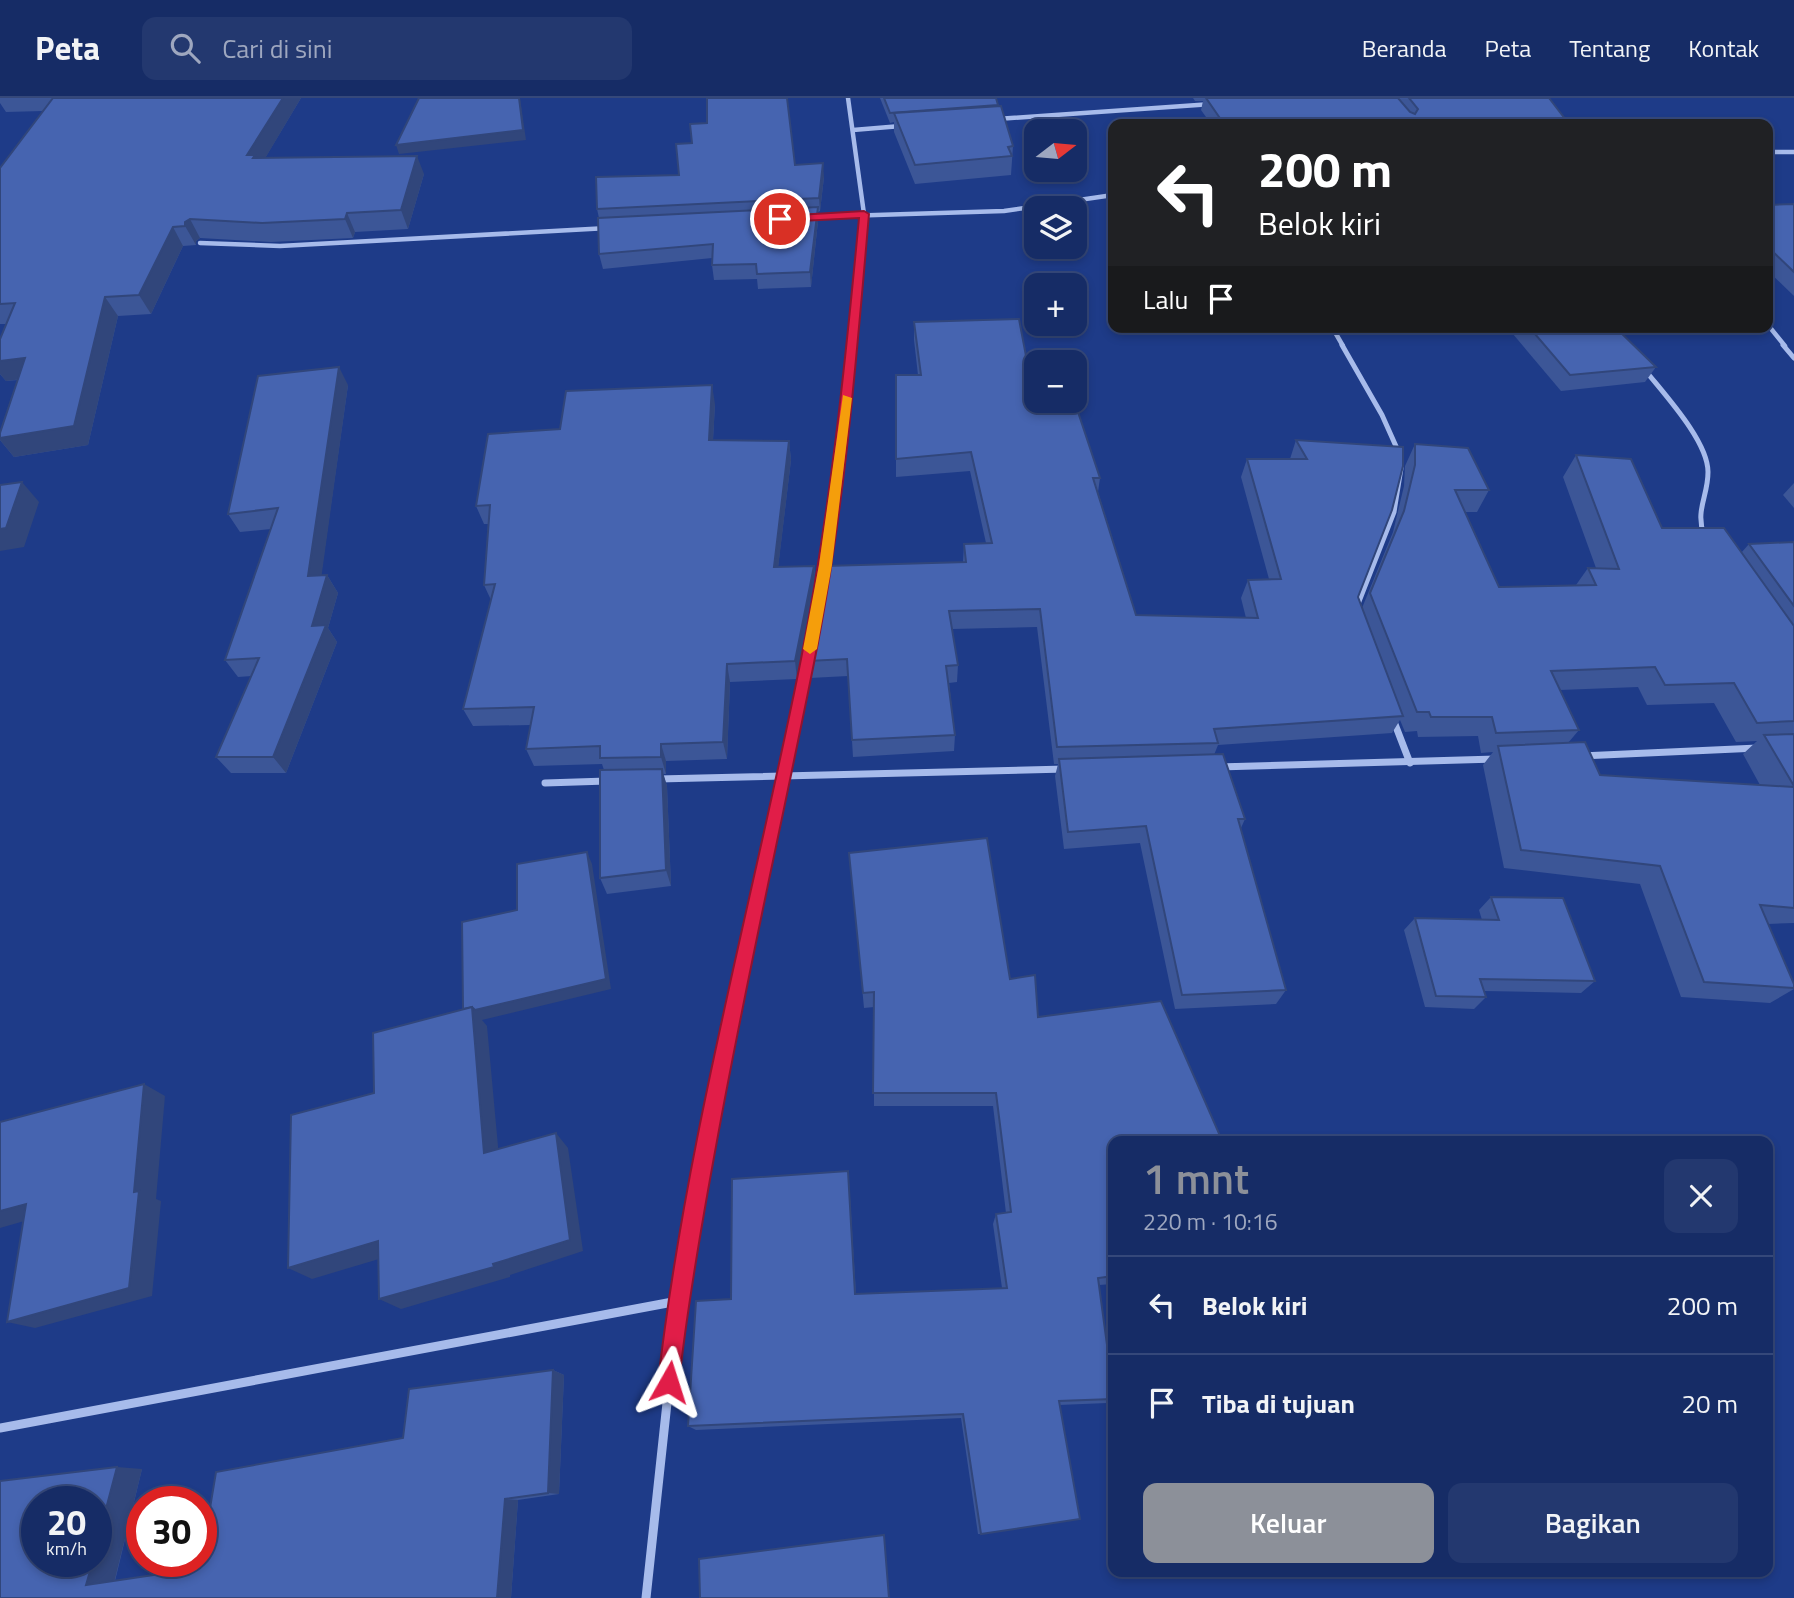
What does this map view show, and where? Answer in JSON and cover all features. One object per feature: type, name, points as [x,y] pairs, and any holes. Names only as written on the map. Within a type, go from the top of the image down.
[{"type":"street","points":[[646,1598],[678,1301],[740,970],[825,565],[850,369],[864,214],[848,98]]},
{"type":"street","points":[[989,120],[1222,104]]},
{"type":"street","points":[[853,130],[908,126]]},
{"type":"street","points":[[1773,152],[1794,152]]},
{"type":"street","points":[[808,218],[1004,211],[1108,196]]},
{"type":"street","points":[[200,243],[248,247],[372,243],[614,228]]},
{"type":"street","points":[[1773,331],[1794,358]]},
{"type":"street","points":[[1335,333],[1382,415],[1401,459],[1394,512],[1354,614]]},
{"type":"street","points":[[1637,360],[1700,446],[1708,464],[1707,482],[1698,520],[1706,540]]},
{"type":"street","points":[[1391,713],[1410,763]]},
{"type":"street","points":[[1573,756],[1769,747]]},
{"type":"street","points":[[1215,767],[1505,759]]},
{"type":"street","points":[[643,779],[1075,769]]},
{"type":"street","points":[[545,783],[615,780]]},
{"type":"street","points":[[0,1427],[678,1301]]},
{"type":"building","points":[[53,98],[283,98],[247,155],[255,155],[253,158],[417,156],[401,210],[347,213],[345,219],[262,223],[190,219],[185,222],[185,226],[173,227],[139,295],[105,297],[74,426],[0,438],[25,358],[0,361],[0,339],[15,303],[0,304],[0,168]]},
{"type":"building","points":[[419,98],[519,98],[523,130],[396,145]]},
{"type":"building","points":[[707,98],[787,98],[795,165],[823,163],[819,198],[597,209],[596,177],[679,175],[676,144],[692,143],[690,124],[707,123]]},
{"type":"building","points":[[884,98],[996,98],[998,105],[890,113]]},
{"type":"building","points":[[1206,98],[1398,98],[1415,114],[1418,109],[1409,98],[1549,98],[1565,119],[1346,118],[1221,119]]},
{"type":"building","points":[[1001,106],[1013,146],[1008,147],[1012,156],[915,165],[894,113]]},
{"type":"building","points":[[1794,204],[1794,272],[1773,252],[1773,205]]},
{"type":"building","points":[[818,207],[810,272],[757,274],[756,264],[712,265],[713,244],[599,254],[598,218]]},
{"type":"building","points":[[1019,319],[1025,350],[1024,413],[1078,413],[1100,478],[1093,478],[1136,615],[1258,618],[1248,580],[1281,579],[1247,459],[1307,459],[1296,440],[1403,447],[1403,466],[1392,510],[1358,597],[1403,716],[1214,729],[1218,743],[1057,747],[1040,609],[949,611],[958,665],[946,666],[955,735],[852,740],[847,659],[808,661],[825,566],[966,562],[964,544],[992,543],[971,452],[896,459],[896,375],[921,375],[914,322]]},
{"type":"building","points":[[1534,333],[1621,333],[1656,367],[1570,375]]},
{"type":"building","points":[[339,367],[308,576],[327,575],[312,626],[326,625],[273,757],[216,757],[259,658],[225,660],[278,508],[228,514],[258,376]]},
{"type":"building","points":[[712,385],[709,440],[789,441],[774,567],[814,566],[795,661],[727,664],[723,742],[661,744],[661,757],[600,758],[600,746],[526,749],[534,707],[463,709],[495,584],[484,585],[490,505],[476,506],[488,434],[560,429],[566,391]]},
{"type":"building","points":[[1415,444],[1468,448],[1489,490],[1455,490],[1499,587],[1596,585],[1588,568],[1619,569],[1576,455],[1631,459],[1662,528],[1724,528],[1794,626],[1794,721],[1757,723],[1734,683],[1665,685],[1655,667],[1551,671],[1579,730],[1496,733],[1492,717],[1431,717],[1429,712],[1417,712],[1370,593],[1404,511],[1415,465]]},
{"type":"building","points":[[22,482],[6,528],[0,529],[0,485]]},
{"type":"building","points":[[1794,542],[1794,606],[1749,544]]},
{"type":"building","points":[[1794,734],[1794,786],[1764,735]]},
{"type":"building","points":[[1585,742],[1600,775],[1794,787],[1794,908],[1760,905],[1794,988],[1704,982],[1660,866],[1521,850],[1498,746]]},
{"type":"building","points":[[1223,754],[1245,819],[1238,819],[1286,990],[1182,995],[1146,826],[1068,832],[1059,759]]},
{"type":"building","points":[[662,769],[666,870],[600,878],[600,770]]},
{"type":"building","points":[[987,838],[1010,979],[1035,975],[1038,1017],[1161,1001],[1220,1136],[1108,1136],[1108,1277],[1098,1278],[1108,1352],[1108,1399],[1059,1401],[1080,1519],[981,1534],[963,1414],[688,1426],[696,1301],[731,1299],[732,1179],[848,1171],[855,1294],[1007,1288],[996,1214],[1011,1212],[996,1093],[873,1093],[874,992],[863,993],[849,853]]},
{"type":"building","points":[[587,852],[606,979],[475,1010],[472,1007],[463,1009],[462,922],[517,910],[517,864]]},
{"type":"building","points":[[1491,897],[1563,898],[1595,981],[1480,979],[1486,997],[1436,996],[1415,918],[1499,920]]},
{"type":"building","points":[[472,1007],[484,1153],[556,1133],[570,1240],[493,1264],[494,1267],[379,1299],[378,1241],[288,1268],[291,1115],[374,1093],[373,1033]]},
{"type":"building","points":[[144,1084],[134,1192],[139,1191],[129,1288],[7,1322],[26,1204],[0,1211],[0,1122]]},
{"type":"building","points":[[553,1370],[548,1493],[505,1499],[497,1598],[0,1598],[0,1481],[117,1467],[112,1486],[21,1486],[21,1577],[88,1577],[86,1585],[140,1577],[217,1577],[217,1486],[214,1486],[216,1472],[403,1438],[409,1389]]},
{"type":"building","points":[[884,1535],[889,1598],[700,1598],[699,1559]]},
{"type":"slow traffic","points":[[810,649],[825,565],[847,398]]},
{"type":"route","points":[[669,1382],[678,1301],[740,970],[807,662],[825,565],[850,369],[864,214],[780,219]]}]
